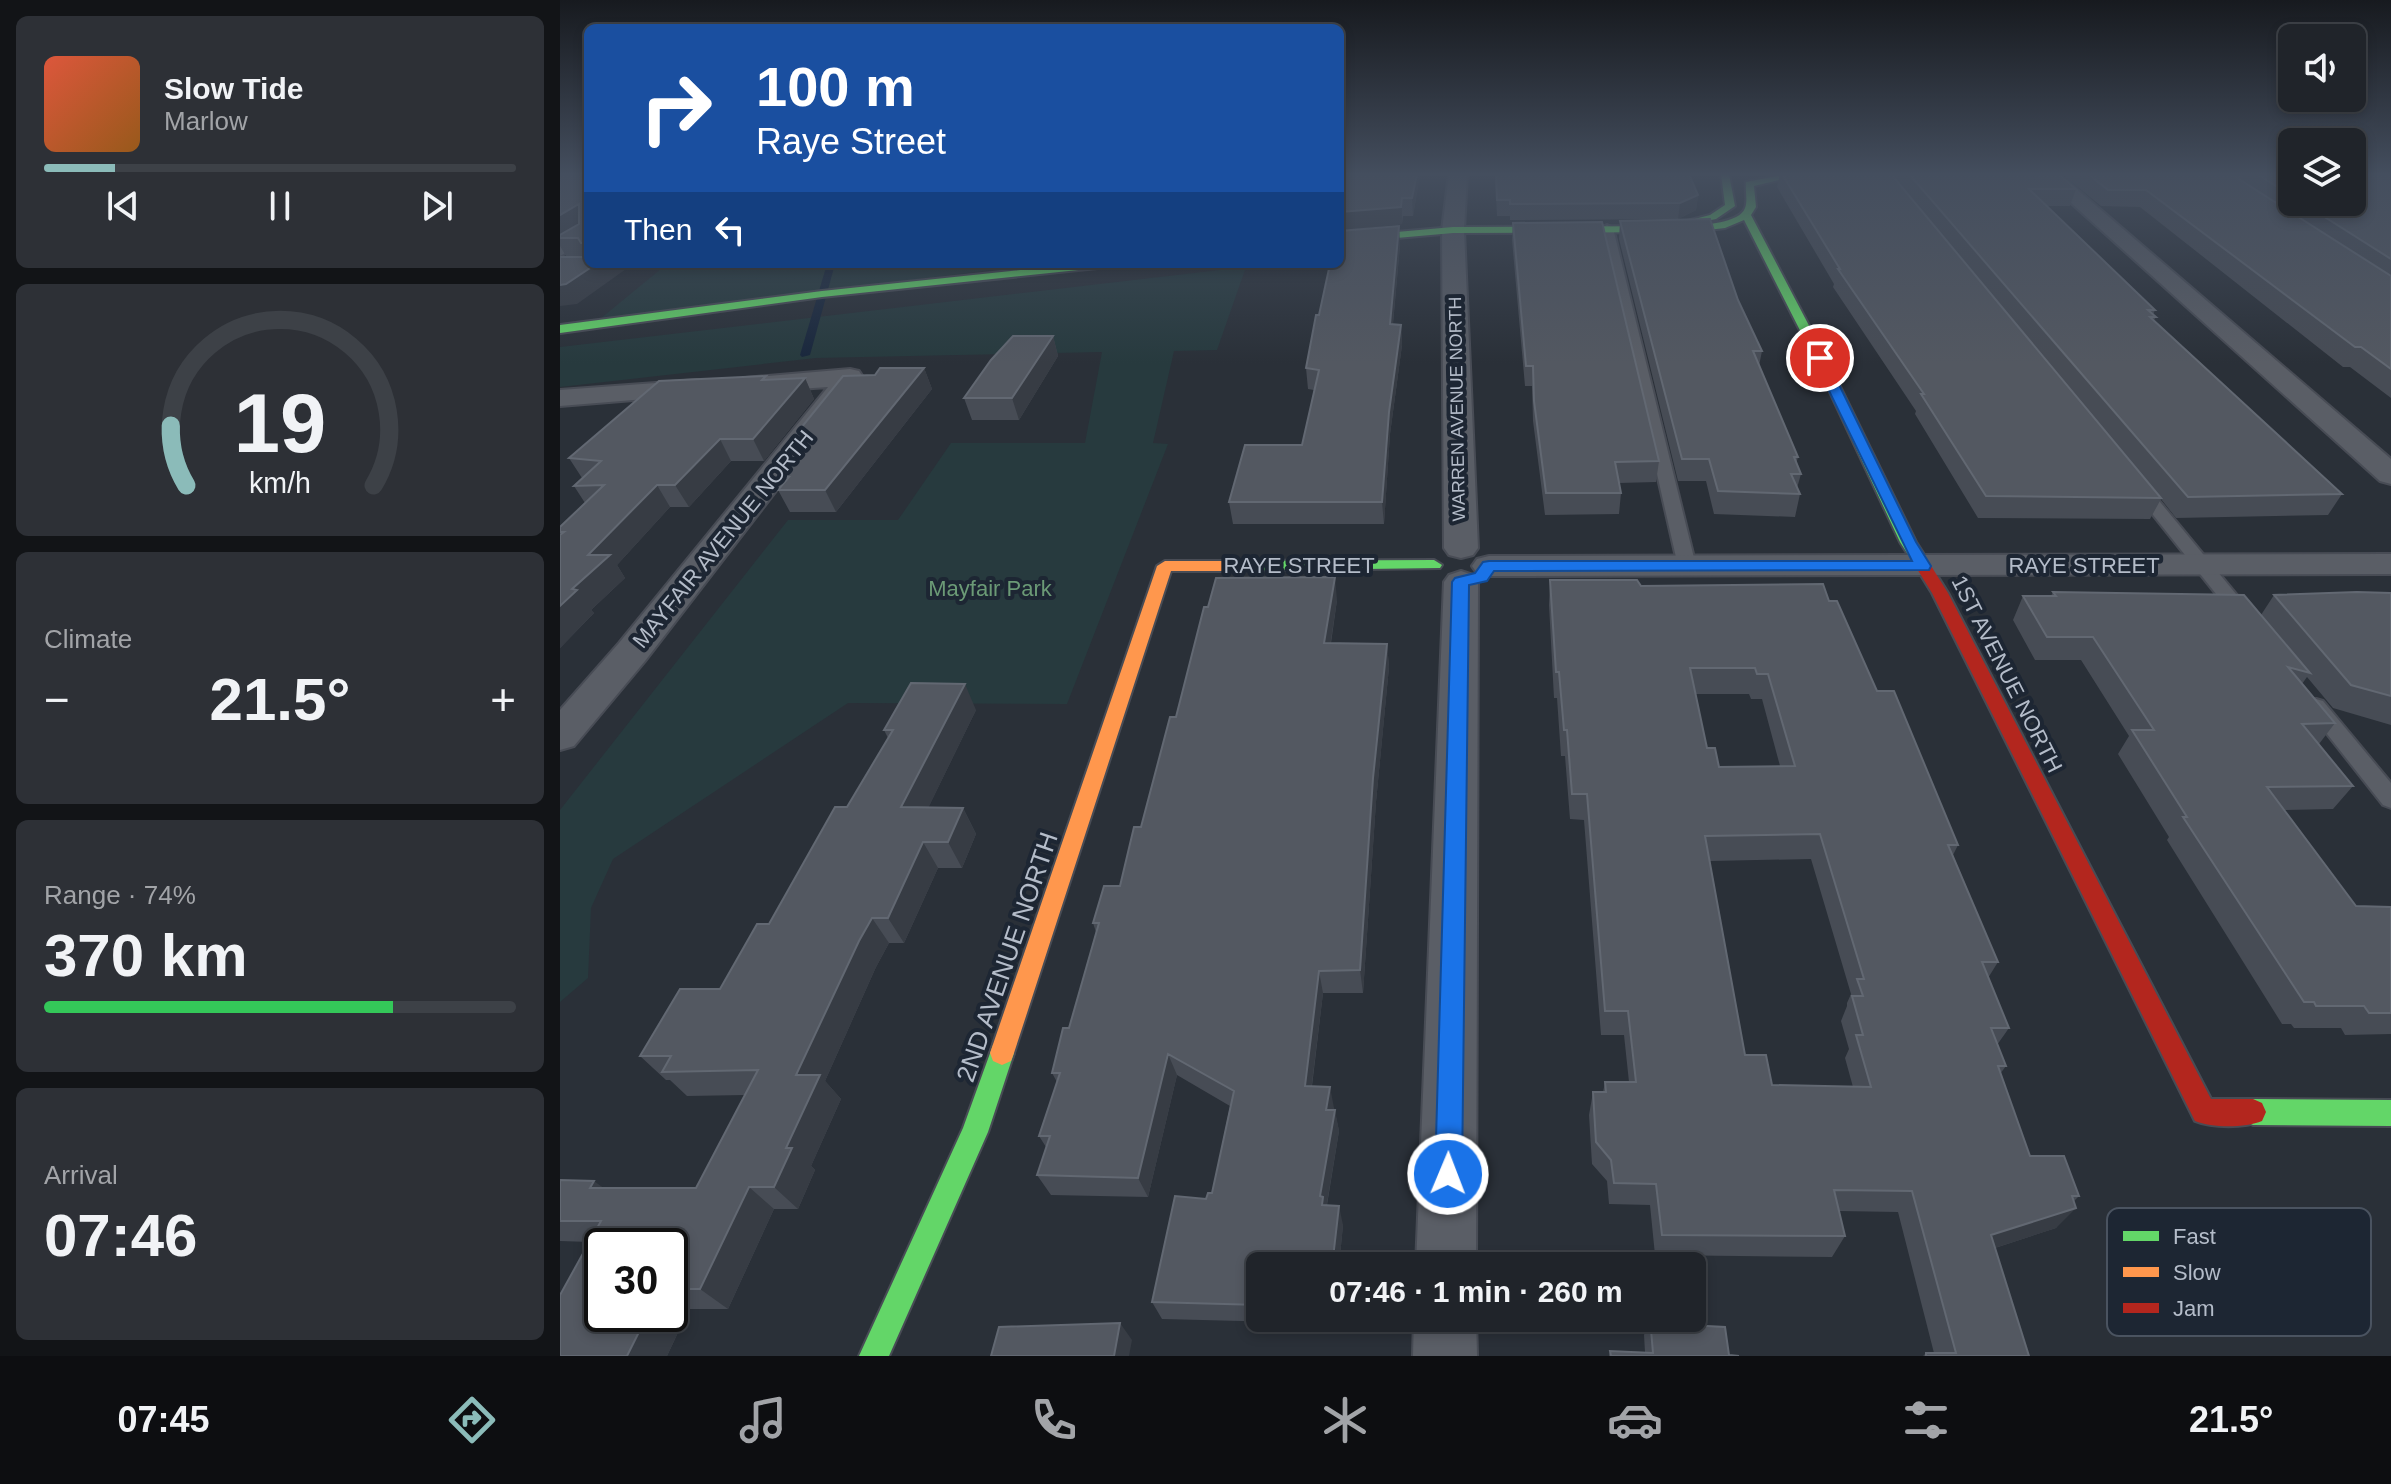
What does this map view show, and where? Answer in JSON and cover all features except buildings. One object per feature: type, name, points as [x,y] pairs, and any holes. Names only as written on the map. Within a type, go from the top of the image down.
[{"type":"street","points":[[564,260],[583,237]]},
{"type":"street","points":[[1344,240],[1371,237]]},
{"type":"street","name":"WARREN AVENUE NORTH","points":[[1446,1252],[1461,565],[1453,237]]},
{"type":"street","name":"1ST AVENUE NORTH","points":[[1758,237],[1820,358],[1908,542],[1940,593],[2204,1112],[2391,1113]]},
{"type":"street","points":[[2120,237],[2391,475]]},
{"type":"street","points":[[560,329],[822,294],[1066,268]]},
{"type":"street","name":"MAYFAIR AVENUE NORTH","points":[[560,398],[850,377],[632,652],[560,736]]},
{"type":"street","name":"RAYE STREET","points":[[1165,566],[2391,564]]},
{"type":"street","name":"2ND AVENUE NORTH","points":[[874,1356],[975,1132],[1165,566]]},
{"type":"street","points":[[1445,1332],[1445,1356]]},
{"type":"lane","points":[[1609,237],[1687,566]]},
{"type":"lane","points":[[2125,469],[2253,627]]},
{"type":"lane","points":[[2302,689],[2391,799]]},
{"type":"green space","points":[[662,268],[1006,268],[600,319]]},
{"type":"green space","name":"Mayfair Park","points":[[1246,268],[1217,350],[1174,351],[1153,443],[1168,444],[1067,704],[848,703],[613,859],[591,908],[588,978],[560,1002],[560,810],[788,520],[898,520],[951,443],[1085,443],[1102,352],[816,358],[560,387],[560,347]]},
{"type":"waterway","points":[[805,355],[830,268]]},
{"type":"traffic: fast","points":[[1344,240],[1371,237]]},
{"type":"traffic: fast","points":[[1758,237],[1820,358],[1908,542],[1922,564]]},
{"type":"traffic: fast","points":[[560,329],[822,294],[1069,268]]},
{"type":"traffic: fast","points":[[1223,566],[1434,565]]},
{"type":"traffic: fast","points":[[874,1356],[975,1132],[1002,1053]]},
{"type":"traffic: fast","points":[[2253,1112],[2391,1113]]},
{"type":"traffic: slow","points":[[1002,1053],[1165,566],[1223,566]]},
{"type":"traffic: jam","points":[[1922,564],[1940,593],[2204,1112],[2253,1112]]},
{"type":"route","points":[[1448,1174],[1461,582],[1481,577],[1489,566],[1923,566],[1908,542],[1820,358]]}]
